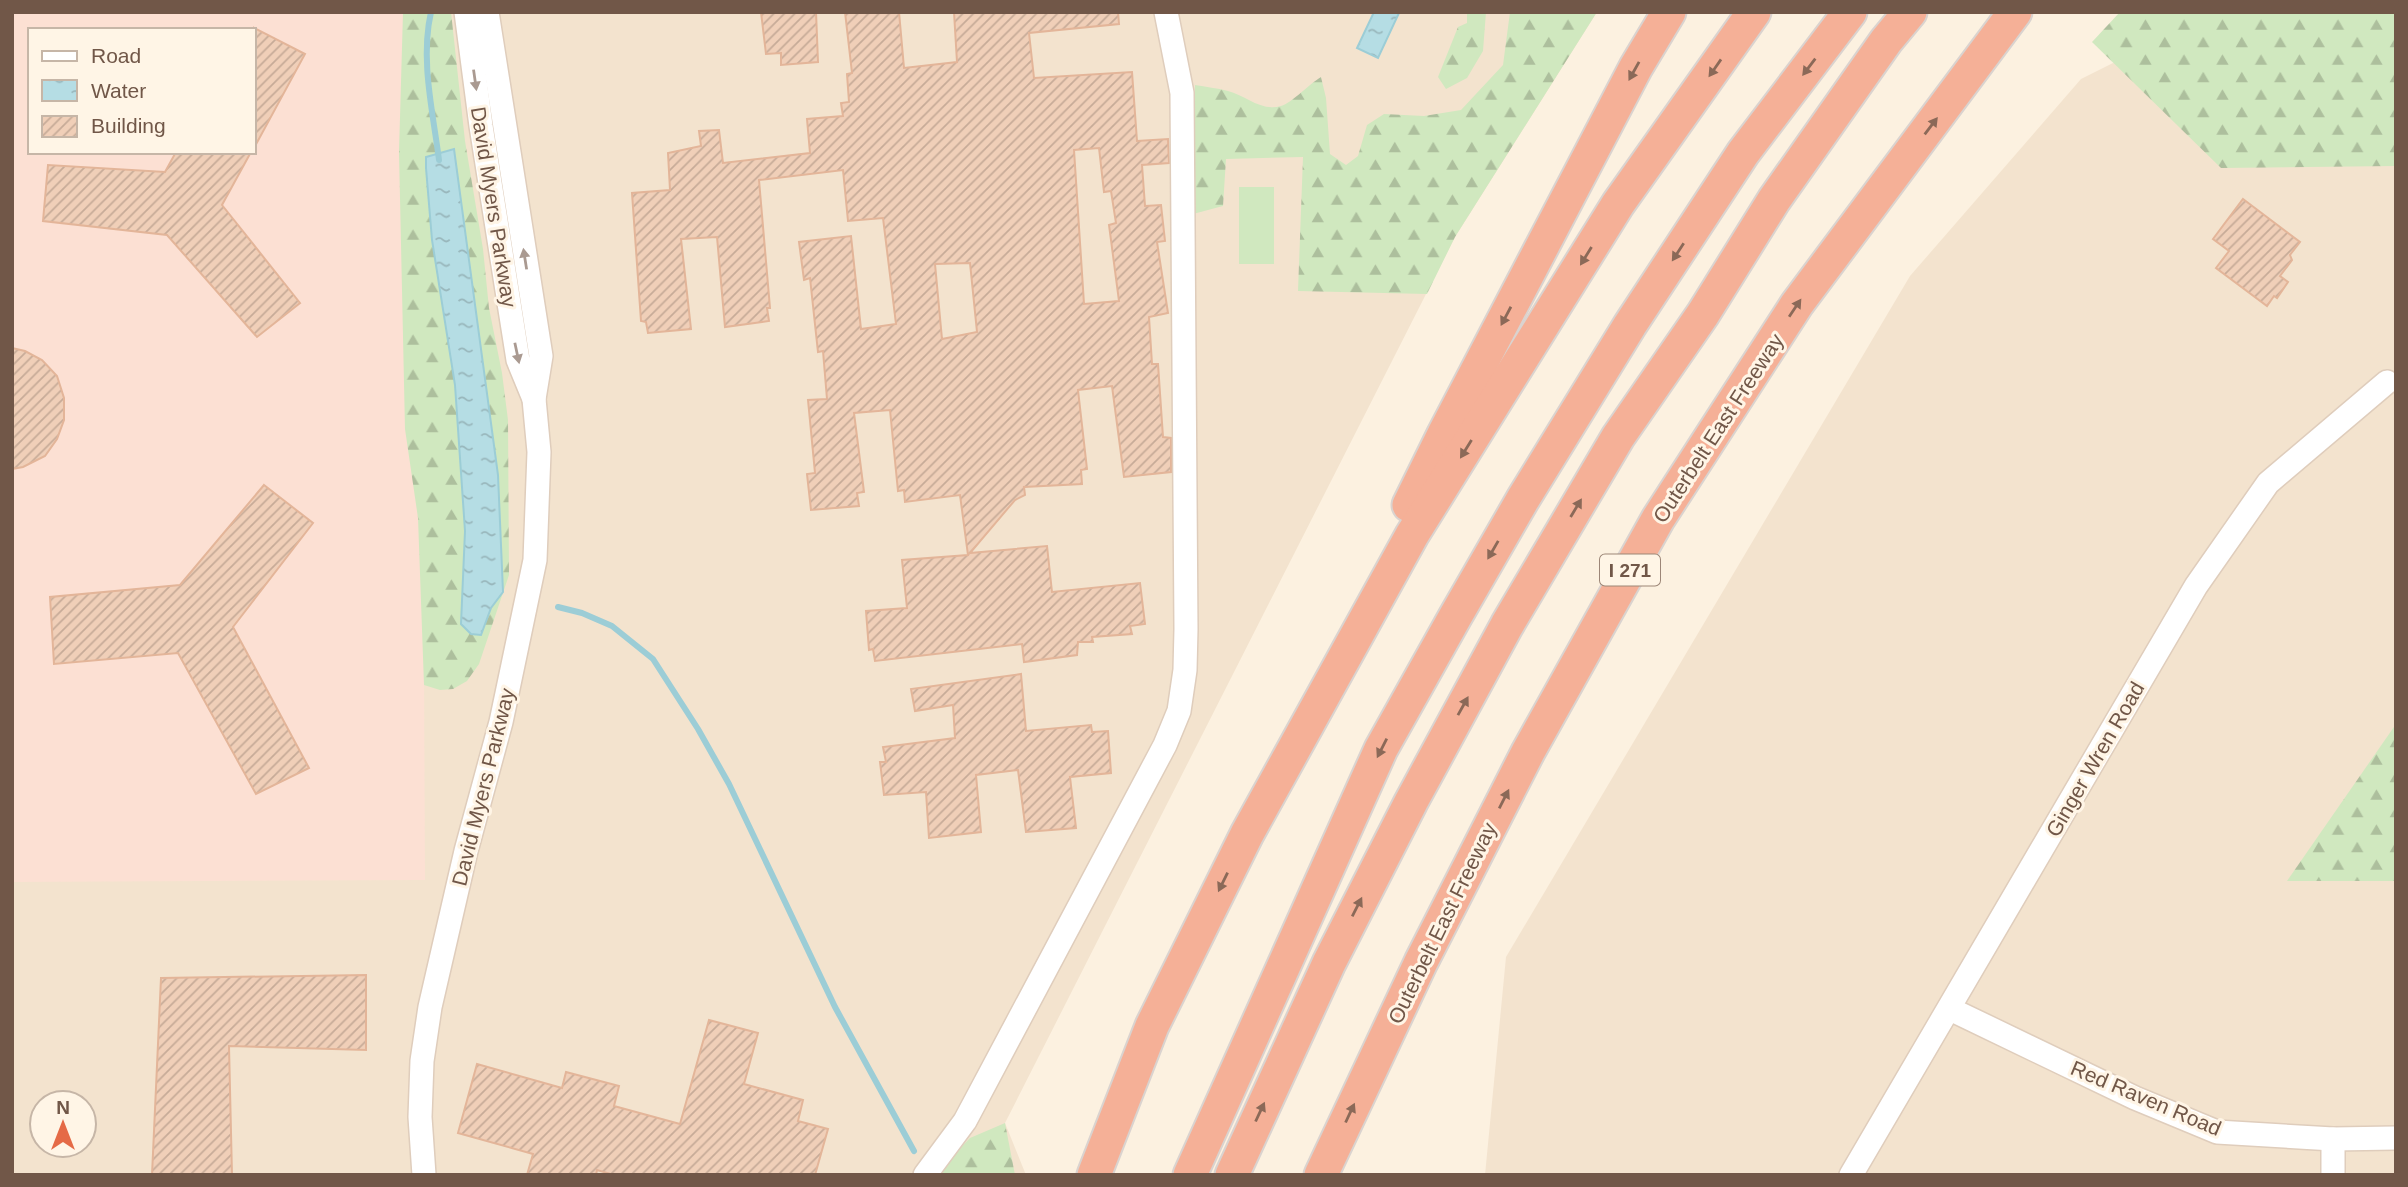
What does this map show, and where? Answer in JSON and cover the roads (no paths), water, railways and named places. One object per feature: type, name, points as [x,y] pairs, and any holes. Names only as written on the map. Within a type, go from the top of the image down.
[{"type":"highway","points":[[1094,1175],[1152,1026],[1444,433],[1629,80],[1669,12]]},
{"type":"highway","points":[[1247,834],[1412,535],[1618,204],[1754,12]]},
{"type":"highway","points":[[1190,1175],[1381,749],[1455,617],[1523,499],[1630,325],[1743,153],[1850,12]]},
{"type":"highway","points":[[1232,1175],[1329,963],[1411,802],[1507,625],[1618,437],[1703,314],[1774,201],[1886,41],[1910,12]]},
{"type":"highway","name":"Outerbelt East Freeway","points":[[1321,1175],[1421,962],[1528,752],[1658,519],[1797,304],[2015,12]]},
{"type":"street","name":"David Myers Parkway","points":[[466,12],[518,360],[534,400]]},
{"type":"street","name":"David Myers Parkway","points":[[424,1175],[420,1117],[422,1061],[430,1007],[466,851],[501,722],[535,561],[539,452],[534,400],[541,356],[486,12]]},
{"type":"street","points":[[925,1175],[965,1121],[1165,745],[1179,711],[1185,670],[1186,629],[1182,93],[1167,12]]},
{"type":"street","name":"Ginger Wren Road","points":[[1851,1175],[2191,595],[2268,483],[2387,382]]},
{"type":"street","name":"Red Raven Road","points":[[1950,1009],[2135,1098],[2217,1132],[2333,1139],[2396,1138]]},
{"type":"street","points":[[2333,1139],[2333,1175]]},
{"type":"water","points":[[1374,12],[1399,13],[1378,58],[1357,48]]},
{"type":"water","points":[[454,149],[498,475],[503,592],[491,608],[481,635],[471,634],[461,624],[465,531],[455,385],[432,240],[426,168],[426,157]]},
{"type":"waterway","points":[[431,12],[427,67],[439,160]]},
{"type":"waterway","points":[[558,607],[582,613],[612,626],[653,659],[729,784],[835,1007],[914,1151]]}]
